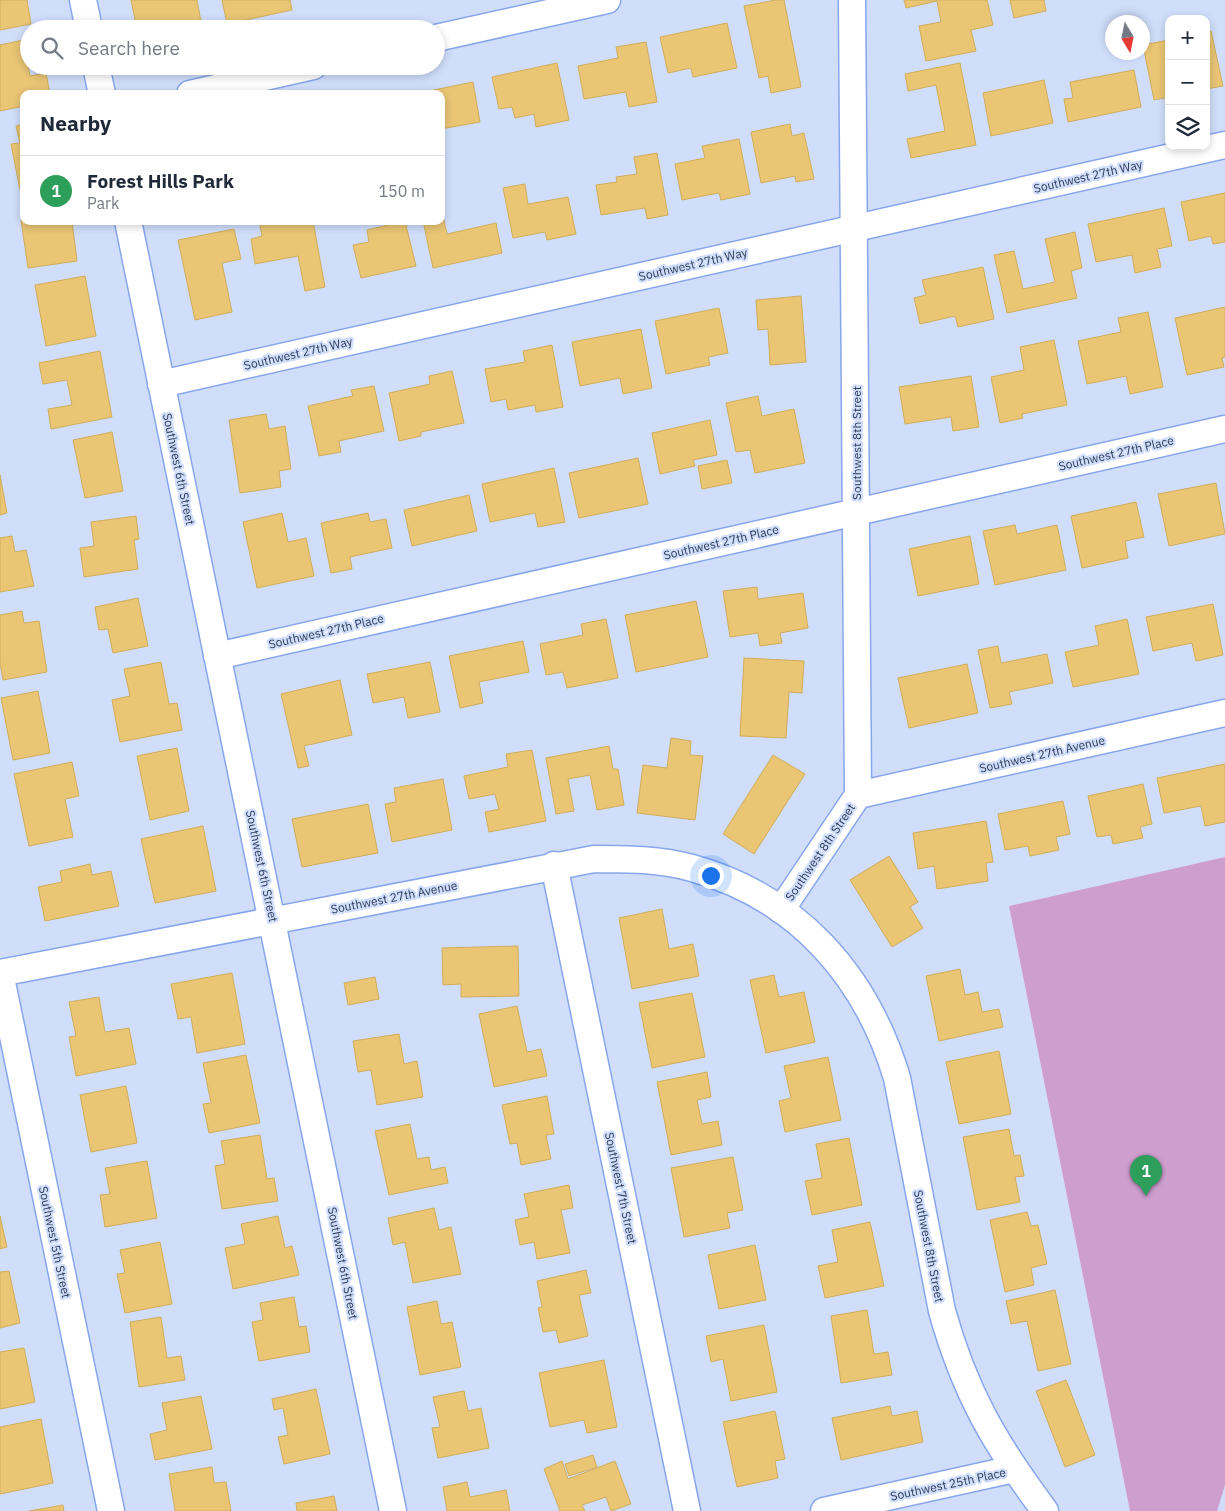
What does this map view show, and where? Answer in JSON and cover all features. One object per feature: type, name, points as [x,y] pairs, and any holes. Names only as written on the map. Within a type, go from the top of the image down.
[{"type":"street","points":[[83,0],[87,20]]},
{"type":"street","points":[[445,36],[606,0]]},
{"type":"street","name":"Southwest 8th Street","points":[[852,0],[858,795],[781,910],[826,948],[851,979],[872,1012],[888,1049],[897,1078],[942,1311],[952,1347],[965,1381],[990,1431],[1014,1469],[1045,1511]]},
{"type":"street","points":[[98,75],[101,90]]},
{"type":"street","points":[[207,90],[273,75]]},
{"type":"street","name":"Southwest 27th Way","points":[[162,384],[1225,145]]},
{"type":"street","name":"Southwest 6th Street","points":[[129,225],[217,656],[274,922],[393,1511]]},
{"type":"street","name":"Southwest 27th Place","points":[[217,656],[1225,429]]},
{"type":"street","name":"Southwest 27th Avenue","points":[[858,795],[1225,713]]},
{"type":"street","name":"Southwest 27th Avenue","points":[[0,973],[274,922],[554,865],[594,859],[633,859],[673,864],[729,881],[781,910]]},
{"type":"street","name":"Southwest 7th Street","points":[[554,865],[687,1511]]},
{"type":"street","name":"Southwest 5th Street","points":[[0,973],[111,1511]]},
{"type":"street","name":"Southwest 25th Place","points":[[824,1511],[1014,1469]]},
{"type":"shaded area","points":[[1225,857],[1225,1485],[1217,1511],[1130,1511],[1009,906]]},
{"type":"building","points":[[0,0],[27,0],[30,20],[20,20],[20,26],[0,30]]},
{"type":"building","points":[[131,0],[197,0],[201,20],[135,20]]},
{"type":"building","points":[[222,0],[290,0],[292,10],[246,20],[226,20]]},
{"type":"building","points":[[784,0],[801,87],[771,93],[768,76],[759,78],[744,6]]},
{"type":"building","points":[[904,0],[987,0],[993,25],[971,30],[976,51],[926,61],[919,26],[941,22],[937,1],[906,8]]},
{"type":"building","points":[[1010,0],[1044,0],[1046,11],[1014,18]]},
{"type":"building","points":[[727,23],[737,68],[693,77],[691,68],[668,73],[660,37]]},
{"type":"building","points":[[1210,31],[1223,86],[1210,88],[1210,60]]},
{"type":"building","points":[[20,41],[20,75],[46,75],[49,90],[20,90],[20,107],[0,111],[0,45]]},
{"type":"building","points":[[1165,41],[1165,98],[1154,100],[1146,60],[1150,60],[1150,44]]},
{"type":"building","points":[[646,42],[657,102],[629,107],[626,92],[584,99],[578,66],[618,58],[616,47]]},
{"type":"building","points":[[557,63],[569,120],[536,127],[534,114],[515,118],[512,107],[499,109],[492,77]]},
{"type":"building","points":[[960,63],[976,145],[911,158],[907,139],[945,131],[936,85],[908,91],[905,74]]},
{"type":"building","points":[[1134,70],[1141,107],[1068,122],[1064,99],[1073,98],[1070,82]]},
{"type":"building","points":[[1044,80],[1053,123],[991,136],[983,93]]},
{"type":"building","points":[[473,82],[480,122],[445,128],[445,90],[434,90]]},
{"type":"building","points":[[790,124],[792,136],[804,133],[814,179],[796,182],[795,176],[761,183],[751,132]]},
{"type":"building","points":[[20,125],[20,143],[16,126]]},
{"type":"building","points":[[739,139],[750,194],[721,200],[719,193],[682,200],[675,164],[705,158],[702,146]]},
{"type":"building","points":[[20,143],[20,190],[11,144]]},
{"type":"building","points":[[657,153],[668,215],[647,219],[645,208],[601,215],[596,185],[617,182],[616,177],[637,174],[634,157]]},
{"type":"building","points":[[525,184],[528,204],[568,197],[576,234],[547,240],[545,232],[513,238],[503,188]]},
{"type":"building","points":[[1225,193],[1225,242],[1213,244],[1211,236],[1189,241],[1181,202]]},
{"type":"building","points":[[1164,208],[1172,246],[1157,249],[1161,267],[1135,273],[1132,255],[1096,262],[1088,224]]},
{"type":"building","points":[[496,223],[502,253],[433,268],[424,225],[445,225],[447,234]]},
{"type":"building","points":[[22,225],[72,225],[77,261],[28,268]]},
{"type":"building","points":[[260,225],[314,225],[325,287],[305,291],[298,256],[255,264],[251,239],[262,236]]},
{"type":"building","points":[[388,225],[406,225],[416,266],[361,278],[353,245],[369,242],[367,230]]},
{"type":"building","points":[[234,229],[241,259],[222,263],[232,312],[195,320],[178,240]]},
{"type":"building","points":[[1075,232],[1082,268],[1071,271],[1077,298],[1007,313],[994,255],[1014,251],[1023,289],[1055,282],[1045,239]]},
{"type":"building","points":[[983,267],[994,319],[958,327],[955,316],[920,324],[914,298],[926,295],[922,280]]},
{"type":"building","points":[[85,276],[96,336],[46,346],[35,285]]},
{"type":"building","points":[[801,296],[806,362],[770,365],[768,329],[758,330],[756,300]]},
{"type":"building","points":[[1225,307],[1225,357],[1222,358],[1224,367],[1187,375],[1175,318]]},
{"type":"building","points":[[719,308],[728,353],[708,357],[710,365],[666,374],[655,321]]},
{"type":"building","points":[[1148,312],[1163,387],[1130,394],[1126,376],[1087,384],[1078,341],[1121,332],[1118,318]]},
{"type":"building","points":[[641,329],[652,388],[623,394],[620,378],[580,386],[572,342]]},
{"type":"building","points":[[1054,340],[1067,405],[1022,414],[1023,418],[1000,423],[991,377],[1024,370],[1020,347]]},
{"type":"building","points":[[552,345],[563,407],[536,412],[535,405],[508,410],[506,399],[491,402],[485,369],[525,362],[523,351]]},
{"type":"building","points":[[100,351],[112,417],[51,429],[48,409],[72,405],[67,380],[43,384],[39,363]]},
{"type":"building","points":[[452,371],[464,423],[421,432],[421,436],[399,441],[389,393],[430,384],[429,376]]},
{"type":"building","points":[[971,376],[979,427],[953,431],[951,417],[905,424],[899,387]]},
{"type":"building","points":[[374,386],[384,431],[339,441],[341,452],[319,456],[308,406],[353,396],[351,390]]},
{"type":"building","points":[[758,396],[762,416],[794,409],[805,463],[755,473],[750,450],[736,452],[726,403]]},
{"type":"building","points":[[266,414],[269,429],[285,426],[291,469],[279,471],[281,487],[240,493],[229,420]]},
{"type":"building","points":[[710,420],[717,455],[693,460],[695,466],[660,474],[652,433]]},
{"type":"building","points":[[112,432],[123,491],[85,498],[73,440]]},
{"type":"building","points":[[638,458],[648,504],[579,518],[569,473]]},
{"type":"building","points":[[727,460],[732,483],[702,489],[698,466]]},
{"type":"building","points":[[554,468],[565,522],[538,527],[535,513],[490,522],[482,484]]},
{"type":"building","points":[[0,475],[7,513],[0,515]]},
{"type":"building","points":[[1216,483],[1225,534],[1169,546],[1158,494]]},
{"type":"building","points":[[469,495],[477,531],[412,546],[404,510]]},
{"type":"building","points":[[1136,502],[1144,537],[1125,541],[1128,558],[1082,568],[1071,516]]},
{"type":"building","points":[[282,513],[288,542],[306,538],[314,576],[257,588],[243,522]]},
{"type":"building","points":[[368,513],[370,522],[386,519],[392,548],[350,557],[352,569],[331,573],[321,523]]},
{"type":"building","points":[[136,516],[139,539],[134,540],[138,569],[84,577],[80,548],[94,546],[91,522]]},
{"type":"building","points":[[1015,525],[1017,534],[1057,525],[1066,570],[995,585],[983,531]]},
{"type":"building","points":[[12,536],[15,552],[26,550],[34,586],[0,592],[0,538]]},
{"type":"building","points":[[970,536],[979,584],[918,596],[909,549]]},
{"type":"building","points":[[757,587],[758,599],[803,593],[808,628],[780,633],[782,643],[760,646],[758,633],[730,637],[723,591]]},
{"type":"building","points":[[138,598],[148,646],[113,653],[108,629],[99,630],[95,607]]},
{"type":"building","points":[[696,601],[708,657],[636,672],[625,615]]},
{"type":"building","points":[[1213,604],[1223,655],[1196,661],[1192,643],[1153,651],[1146,617]]},
{"type":"building","points":[[22,611],[24,623],[39,621],[47,672],[3,680],[0,663],[0,615]]},
{"type":"building","points":[[606,619],[618,678],[567,688],[563,672],[546,675],[540,644],[583,635],[581,624]]},
{"type":"building","points":[[1127,619],[1139,674],[1073,687],[1065,652],[1099,645],[1095,626]]},
{"type":"building","points":[[523,641],[529,672],[479,682],[483,703],[460,708],[449,656]]},
{"type":"building","points":[[998,646],[1001,663],[1047,654],[1053,683],[1009,692],[1012,704],[990,708],[978,650]]},
{"type":"building","points":[[744,658],[804,661],[802,693],[789,692],[786,738],[740,736]]},
{"type":"building","points":[[161,662],[169,704],[177,703],[182,730],[120,742],[112,700],[130,696],[124,669]]},
{"type":"building","points":[[430,662],[440,712],[408,718],[404,697],[373,703],[367,674]]},
{"type":"building","points":[[967,664],[978,713],[909,728],[898,678]]},
{"type":"building","points":[[340,680],[352,735],[304,746],[309,766],[298,768],[281,694]]},
{"type":"building","points":[[38,691],[50,753],[13,760],[1,698]]},
{"type":"building","points":[[671,738],[691,741],[690,755],[703,756],[695,820],[637,813],[643,765],[667,768]]},
{"type":"building","points":[[609,746],[613,769],[618,769],[624,805],[597,810],[590,775],[568,779],[574,811],[556,814],[546,758]]},
{"type":"building","points":[[177,748],[189,811],[150,820],[137,756]]},
{"type":"building","points":[[532,750],[546,821],[489,832],[485,812],[499,809],[495,794],[469,799],[464,776],[508,767],[506,754]]},
{"type":"building","points":[[773,755],[805,774],[754,854],[723,834]]},
{"type":"building","points":[[72,762],[79,796],[65,799],[73,837],[29,846],[14,774]]},
{"type":"building","points":[[1225,764],[1225,822],[1205,826],[1201,806],[1164,813],[1157,778]]},
{"type":"building","points":[[443,779],[452,830],[392,842],[385,804],[396,802],[394,788]]},
{"type":"building","points":[[1143,784],[1152,824],[1140,827],[1143,838],[1113,844],[1111,835],[1097,837],[1088,796]]},
{"type":"building","points":[[1063,801],[1070,834],[1056,837],[1059,850],[1030,856],[1028,846],[1005,850],[998,814]]},
{"type":"building","points":[[368,804],[378,853],[302,867],[292,819]]},
{"type":"building","points":[[986,821],[993,862],[986,863],[988,881],[937,889],[934,866],[918,869],[913,833]]},
{"type":"building","points":[[203,826],[216,891],[155,903],[141,839]]},
{"type":"building","points":[[889,856],[918,902],[910,907],[923,928],[892,947],[850,880]]},
{"type":"building","points":[[90,864],[92,875],[111,871],[119,906],[45,921],[38,887],[62,882],[60,871]]},
{"type":"building","points":[[662,909],[669,949],[693,944],[699,976],[632,989],[619,918]]},
{"type":"building","points":[[518,946],[519,996],[461,997],[461,984],[443,985],[442,948]]},
{"type":"building","points":[[960,969],[965,995],[978,992],[982,1012],[999,1009],[1003,1027],[939,1041],[926,976]]},
{"type":"building","points":[[232,973],[245,1044],[197,1053],[191,1017],[178,1019],[171,984]]},
{"type":"building","points":[[774,975],[779,997],[804,992],[815,1042],[766,1053],[750,980]]},
{"type":"building","points":[[375,977],[379,999],[348,1005],[344,983]]},
{"type":"building","points":[[692,993],[705,1057],[652,1068],[639,1003]]},
{"type":"building","points":[[99,997],[105,1032],[129,1028],[136,1064],[76,1076],[69,1037],[76,1036],[69,1002]]},
{"type":"building","points":[[517,1006],[527,1052],[541,1049],[547,1076],[494,1087],[479,1014]]},
{"type":"building","points":[[399,1034],[404,1064],[417,1061],[423,1097],[377,1105],[371,1070],[358,1072],[353,1041]]},
{"type":"building","points":[[999,1051],[1011,1114],[959,1124],[946,1062]]},
{"type":"building","points":[[246,1055],[260,1123],[209,1133],[203,1104],[211,1103],[203,1063]]},
{"type":"building","points":[[828,1057],[841,1120],[785,1132],[779,1101],[791,1098],[784,1066]]},
{"type":"building","points":[[707,1072],[711,1097],[697,1100],[702,1124],[718,1121],[722,1145],[671,1155],[657,1082]]},
{"type":"building","points":[[126,1086],[137,1143],[91,1152],[80,1095]]},
{"type":"building","points":[[547,1096],[554,1134],[546,1135],[551,1159],[521,1165],[517,1143],[510,1144],[502,1105]]},
{"type":"building","points":[[410,1124],[417,1159],[429,1157],[431,1170],[445,1167],[448,1183],[389,1195],[375,1131]]},
{"type":"building","points":[[1009,1129],[1014,1156],[1020,1155],[1024,1176],[1015,1177],[1020,1202],[977,1210],[963,1137]]},
{"type":"building","points":[[260,1135],[267,1179],[274,1178],[278,1201],[222,1209],[215,1166],[225,1164],[221,1141]]},
{"type":"building","points":[[849,1138],[862,1205],[812,1215],[805,1181],[822,1178],[816,1144]]},
{"type":"building","points":[[733,1157],[743,1210],[727,1213],[730,1228],[684,1237],[671,1168]]},
{"type":"building","points":[[147,1161],[157,1218],[105,1227],[100,1195],[110,1194],[105,1168]]},
{"type":"building","points":[[569,1185],[573,1208],[561,1210],[570,1253],[537,1259],[534,1242],[520,1245],[515,1220],[529,1217],[524,1194]]},
{"type":"building","points":[[434,1208],[439,1230],[451,1227],[461,1274],[413,1283],[405,1242],[393,1245],[388,1218]]},
{"type":"building","points":[[1027,1212],[1031,1226],[1038,1225],[1047,1264],[1031,1268],[1034,1285],[1005,1292],[990,1220]]},
{"type":"building","points":[[0,1216],[7,1247],[0,1249]]},
{"type":"building","points":[[278,1216],[285,1248],[292,1246],[299,1275],[233,1289],[225,1248],[245,1244],[241,1224]]},
{"type":"building","points":[[870,1222],[884,1286],[825,1298],[818,1266],[838,1262],[832,1230]]},
{"type":"building","points":[[160,1242],[172,1304],[125,1313],[117,1274],[125,1273],[120,1250]]},
{"type":"building","points":[[755,1245],[766,1300],[719,1309],[708,1255]]},
{"type":"building","points":[[586,1270],[591,1293],[579,1295],[588,1336],[559,1343],[556,1330],[543,1332],[538,1308],[542,1307],[537,1281]]},
{"type":"building","points":[[9,1271],[20,1323],[0,1328],[0,1272]]},
{"type":"building","points":[[1055,1290],[1071,1364],[1038,1371],[1027,1321],[1011,1324],[1006,1301]]},
{"type":"building","points":[[294,1297],[299,1327],[306,1326],[310,1352],[259,1361],[252,1322],[263,1320],[260,1303]]},
{"type":"building","points":[[437,1301],[441,1324],[452,1322],[461,1367],[420,1375],[407,1307]]},
{"type":"building","points":[[867,1310],[874,1354],[888,1352],[892,1375],[841,1383],[831,1316]]},
{"type":"building","points":[[161,1317],[167,1358],[181,1356],[185,1380],[139,1387],[130,1322]]},
{"type":"building","points":[[764,1325],[777,1392],[731,1401],[723,1359],[711,1362],[706,1336]]},
{"type":"building","points":[[24,1348],[35,1402],[0,1409],[0,1352]]},
{"type":"building","points":[[604,1360],[617,1427],[587,1433],[584,1420],[550,1427],[539,1373]]},
{"type":"building","points":[[1066,1380],[1095,1455],[1065,1467],[1036,1391]]},
{"type":"building","points":[[316,1389],[330,1454],[284,1464],[278,1437],[288,1435],[283,1408],[274,1410],[272,1399]]},
{"type":"building","points":[[464,1391],[468,1411],[481,1408],[489,1448],[438,1458],[432,1428],[440,1427],[433,1397]]},
{"type":"building","points":[[201,1396],[212,1449],[155,1460],[150,1434],[167,1430],[162,1403]]},
{"type":"building","points":[[890,1406],[892,1416],[917,1411],[923,1442],[841,1460],[832,1418]]},
{"type":"building","points":[[775,1411],[785,1459],[775,1461],[778,1478],[737,1487],[723,1422]]},
{"type":"building","points":[[41,1419],[53,1483],[0,1494],[0,1427]]},
{"type":"building","points":[[593,1455],[597,1467],[569,1476],[565,1464]]},
{"type":"building","points":[[562,1461],[568,1479],[615,1461],[631,1504],[611,1511],[606,1497],[582,1505],[585,1511],[560,1511],[544,1469]]},
{"type":"building","points":[[212,1467],[214,1483],[226,1482],[231,1511],[175,1511],[169,1474]]},
{"type":"building","points":[[467,1482],[470,1497],[506,1490],[510,1511],[447,1511],[443,1487]]},
{"type":"building","points":[[334,1496],[337,1511],[297,1511],[296,1503]]},
{"type":"building","points":[[63,1505],[64,1511],[29,1511]]},
{"type":"place","name":"Forest Hills Park","points":[[1146,1196]]}]
